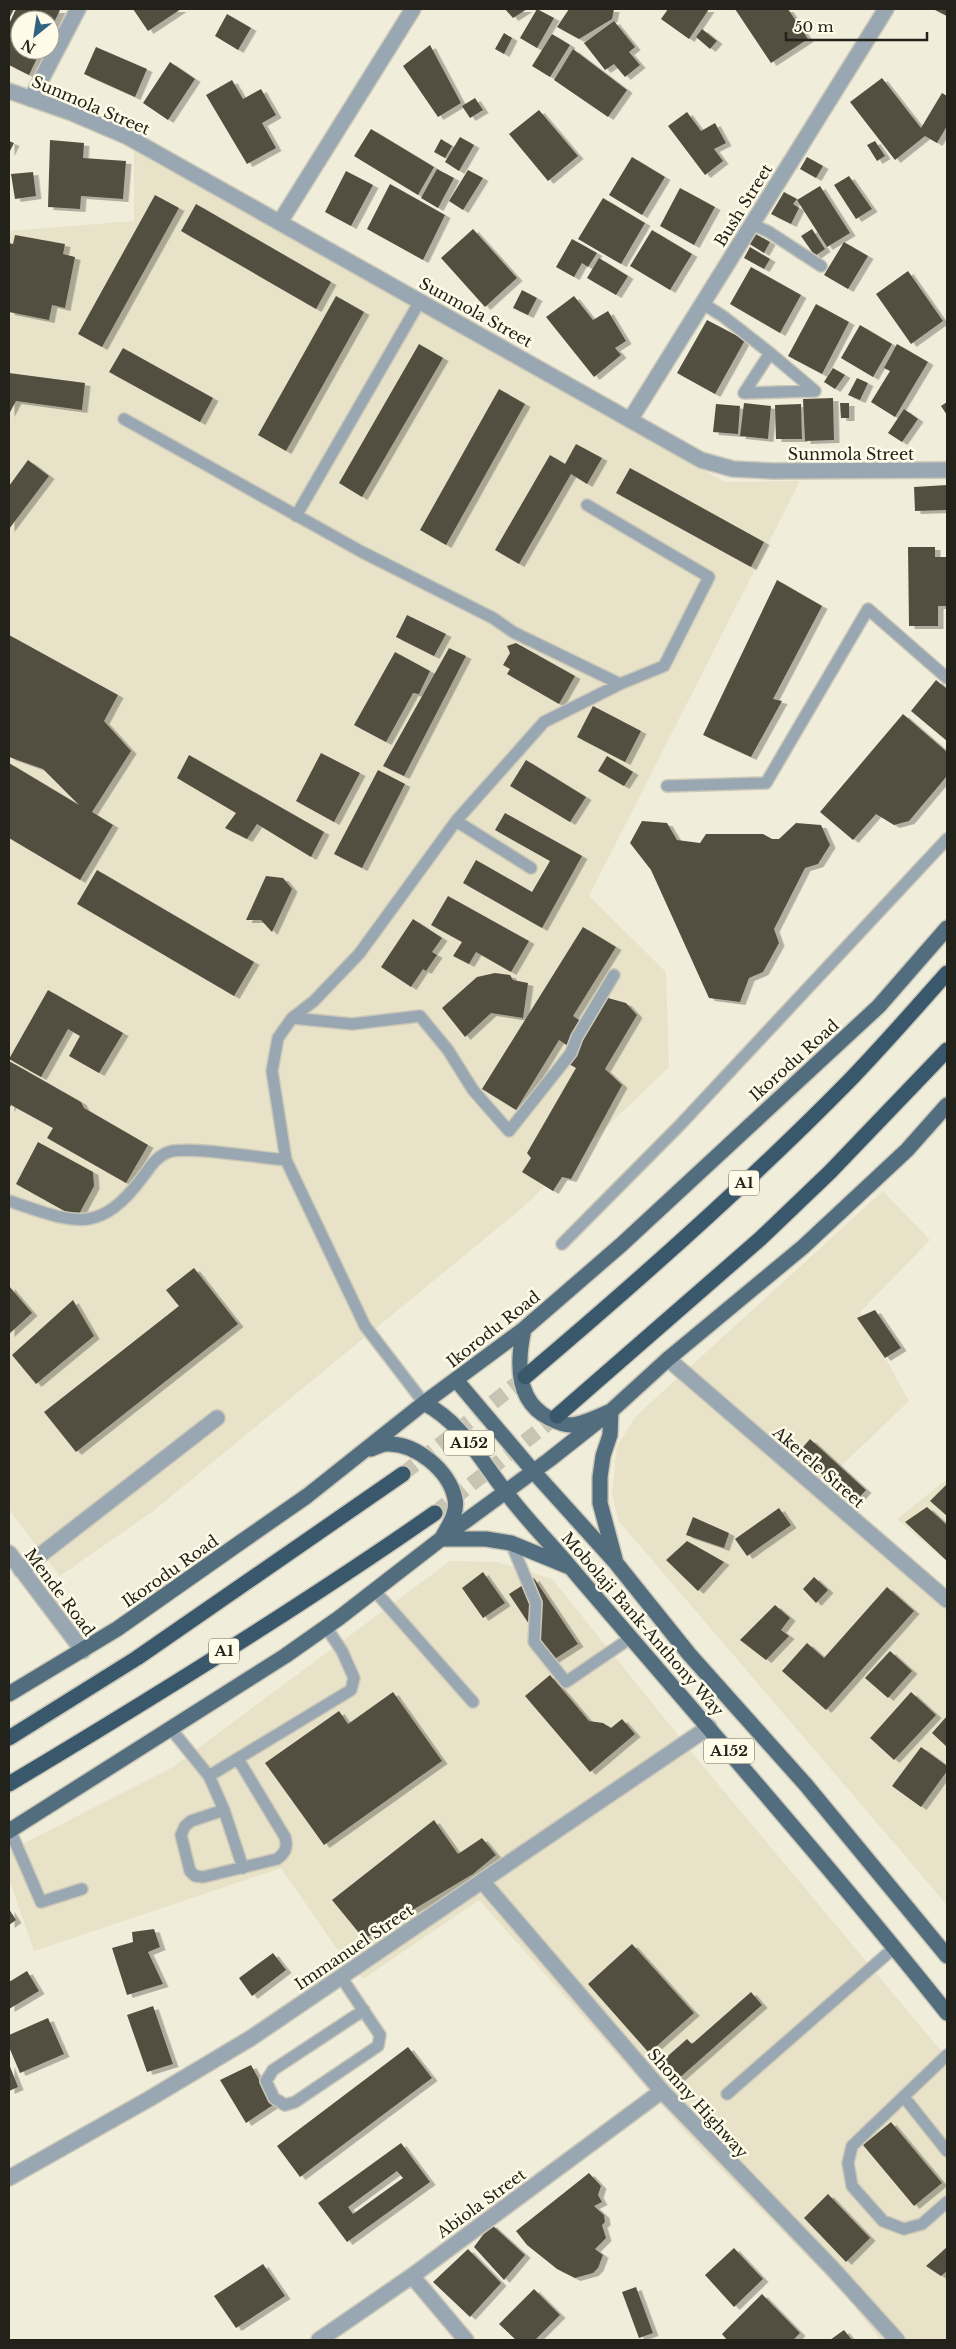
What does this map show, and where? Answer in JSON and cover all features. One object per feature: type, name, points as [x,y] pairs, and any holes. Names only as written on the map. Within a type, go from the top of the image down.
[{"type":"highway","name":"A1","points":[[525,1377],[717,1210],[849,1082],[947,973]]},
{"type":"highway","points":[[557,1416],[760,1239],[837,1165],[947,1050]]},
{"type":"highway","points":[[9,1738],[138,1658],[403,1474]]},
{"type":"highway","name":"A1","points":[[9,1784],[346,1576],[435,1513]]},
{"type":"main road","name":"Ikorodu Road","points":[[9,1694],[83,1651],[234,1548],[524,1329],[621,1245],[879,1006],[947,928]]},
{"type":"main road","points":[[9,1830],[172,1729],[326,1628],[441,1539],[506,1493],[611,1411],[668,1359],[803,1247],[907,1150],[947,1105]]},
{"type":"main road","points":[[524,1329],[520,1369],[524,1392],[535,1410],[558,1422],[571,1425],[611,1411]]},
{"type":"main road","name":"Mobolaji Bank-Anthony Way","points":[[456,1380],[533,1471],[616,1563],[689,1654],[806,1785],[947,1956]]},
{"type":"main road","name":"Mobolaji Bank-Anthony Way","points":[[424,1403],[438,1410],[460,1428],[506,1493],[709,1727],[895,1947],[947,2013]]},
{"type":"main road","name":"A152","points":[[611,1411],[610,1435],[603,1456],[600,1477],[600,1503],[616,1563]]},
{"type":"main road","points":[[366,1450],[386,1444],[400,1445],[427,1458],[441,1472],[451,1487],[456,1501],[452,1519],[441,1539]]},
{"type":"main road","name":"A152","points":[[441,1539],[486,1539],[511,1543],[571,1568]]},
{"type":"street","points":[[31,98],[78,9]]},
{"type":"street","points":[[280,222],[412,9]]},
{"type":"street","name":"Bush Street","points":[[630,420],[886,9]]},
{"type":"street","name":"Sunmola Street","points":[[9,91],[72,113],[126,136],[701,460],[733,469],[852,472],[947,470]]},
{"type":"street","name":"Akerele Street","points":[[668,1359],[947,1600]]},
{"type":"street","points":[[21,1570],[217,1418]]},
{"type":"street","name":"Mende Road","points":[[9,1553],[83,1651]]},
{"type":"street","name":"Immanuel Street","points":[[9,2178],[150,2099],[251,2038],[709,1727]]},
{"type":"street","name":"Shonny Highway","points":[[482,1881],[662,2091],[833,2269],[897,2340]]},
{"type":"street","name":"Abiola Street","points":[[319,2340],[412,2276],[662,2091]]},
{"type":"street","points":[[412,2276],[466,2340]]},
{"type":"lane","points":[[752,224],[769,232],[821,266]]},
{"type":"lane","points":[[296,516],[420,301]]},
{"type":"lane","points":[[702,303],[724,317],[770,353],[815,391],[744,393],[770,353]]},
{"type":"lane","points":[[124,419],[296,516],[493,618],[513,632],[620,684]]},
{"type":"lane","points":[[424,1403],[365,1326],[286,1160],[272,1071],[278,1038],[292,1018],[314,1001],[359,954],[456,821],[544,722],[620,684],[664,666],[709,577],[587,505]]},
{"type":"lane","points":[[667,786],[766,783],[868,609],[947,678]]},
{"type":"lane","points":[[456,821],[531,868]]},
{"type":"lane","points":[[562,1244],[680,1124],[947,839]]},
{"type":"lane","points":[[292,1018],[352,1024],[420,1016],[448,1050],[473,1090],[509,1131],[571,1053],[577,1038],[614,975]]},
{"type":"lane","points":[[9,1201],[69,1220],[89,1219],[110,1213],[128,1198],[156,1160],[168,1152],[186,1150],[286,1160]]},
{"type":"lane","points":[[511,1543],[536,1603],[534,1642],[566,1682],[632,1637]]},
{"type":"lane","points":[[374,1590],[473,1702]]},
{"type":"lane","points":[[209,1776],[351,1690],[354,1678],[342,1651],[326,1628]]},
{"type":"lane","points":[[172,1729],[209,1776],[224,1810],[243,1868]]},
{"type":"lane","points":[[224,1810],[191,1822],[185,1826],[181,1835],[190,1871],[195,1876],[203,1877],[243,1868],[277,1859],[284,1854],[287,1844],[238,1759]]},
{"type":"lane","points":[[9,1830],[41,1902],[82,1889]]},
{"type":"lane","points":[[727,2094],[895,1947]]},
{"type":"lane","points":[[341,1977],[364,2010],[380,2036],[378,2046],[295,2102],[285,2105],[274,2098],[266,2081],[273,2070],[364,2010]]},
{"type":"lane","points":[[947,2055],[852,2146],[848,2163],[852,2186],[883,2221],[904,2229],[922,2224],[947,2202]]},
{"type":"lane","points":[[904,2097],[947,2151]]},
{"type":"shaded area","points":[[134,151],[725,482],[800,481],[589,896],[666,972],[669,1067],[521,1209],[152,1512],[60,1576],[9,1510],[9,231],[134,221]]},
{"type":"shaded area","points":[[883,1191],[930,1240],[860,1312],[909,1401],[814,1492],[947,1611],[947,1905],[618,1520],[612,1493],[617,1446],[636,1416]]},
{"type":"shaded area","points":[[947,1479],[947,1562],[897,1519]]},
{"type":"shaded area","points":[[450,1561],[498,1562],[552,1579],[707,1771],[947,2058],[947,2340],[880,2340],[847,2297],[699,2147],[479,1900],[363,1979],[335,1946],[281,1868],[34,1951],[9,1879],[9,1851],[173,1767]]},
{"type":"building","points":[[16,9],[60,10],[16,10]]},
{"type":"building","points":[[133,9],[181,9],[148,31]]},
{"type":"building","points":[[505,9],[527,9],[513,18]]},
{"type":"building","points":[[537,9],[554,18],[537,48],[520,38]]},
{"type":"building","points":[[569,9],[614,9],[612,19],[579,39],[557,27]]},
{"type":"building","points":[[668,9],[709,9],[689,39],[661,19]]},
{"type":"building","points":[[735,9],[788,9],[808,39],[771,63]]},
{"type":"building","points":[[933,9],[947,9],[947,16]]},
{"type":"building","points":[[227,14],[251,28],[238,50],[215,36]]},
{"type":"building","points":[[614,21],[635,47],[629,52],[640,65],[625,77],[614,64],[605,70],[584,43]]},
{"type":"building","points":[[10,22],[10,60],[36,60],[29,75],[9,65]]},
{"type":"building","points":[[702,29],[717,41],[710,49],[696,37]]},
{"type":"building","points":[[504,33],[512,38],[504,54],[495,49]]},
{"type":"building","points":[[552,34],[570,45],[550,77],[532,66]]},
{"type":"building","points":[[430,45],[461,103],[438,117],[403,66]]},
{"type":"building","points":[[96,47],[147,69],[135,97],[84,74]]},
{"type":"building","points":[[573,49],[627,90],[608,117],[554,80]]},
{"type":"building","points":[[170,62],[195,79],[168,120],[143,103]]},
{"type":"building","points":[[882,78],[921,128],[942,93],[947,96],[947,126],[937,143],[925,136],[895,160],[850,102]]},
{"type":"building","points":[[232,80],[243,99],[261,89],[276,115],[262,123],[276,148],[247,164],[206,95]]},
{"type":"building","points":[[475,98],[483,110],[470,118],[462,106]]},
{"type":"building","points":[[539,110],[578,156],[548,181],[509,134]]},
{"type":"building","points":[[687,112],[701,131],[715,123],[726,143],[714,149],[723,161],[705,175],[668,126]]},
{"type":"building","points":[[371,129],[434,167],[418,195],[354,156]]},
{"type":"building","points":[[460,137],[474,145],[459,171],[445,162]]},
{"type":"building","points":[[441,139],[452,146],[445,158],[434,152]]},
{"type":"building","points":[[50,140],[84,143],[83,158],[126,161],[123,199],[81,196],[80,209],[48,207]]},
{"type":"building","points":[[9,141],[14,143],[9,153]]},
{"type":"building","points":[[875,141],[885,156],[877,161],[867,145]]},
{"type":"building","points":[[632,157],[665,177],[642,215],[609,195]]},
{"type":"building","points":[[807,157],[823,166],[816,178],[800,169]]},
{"type":"building","points":[[437,169],[454,178],[438,208],[421,198]]},
{"type":"building","points":[[468,170],[483,178],[463,210],[449,201]]},
{"type":"building","points":[[346,171],[373,185],[351,226],[325,212]]},
{"type":"building","points":[[33,172],[36,196],[15,199],[11,174]]},
{"type":"building","points":[[849,176],[872,209],[856,219],[834,185]]},
{"type":"building","points":[[390,184],[445,215],[423,260],[367,229]]},
{"type":"building","points":[[820,186],[850,233],[827,247],[797,200]]},
{"type":"building","points":[[680,188],[715,207],[694,245],[660,226]]},
{"type":"building","points":[[784,192],[797,199],[793,204],[799,208],[791,224],[771,214]]},
{"type":"building","points":[[155,195],[179,208],[102,347],[78,334]]},
{"type":"building","points":[[603,198],[645,223],[621,264],[578,239]]},
{"type":"building","points":[[196,204],[331,282],[316,309],[181,231]]},
{"type":"building","points":[[473,229],[517,278],[485,307],[441,258]]},
{"type":"building","points":[[812,229],[825,249],[815,256],[801,236]]},
{"type":"building","points":[[652,230],[692,254],[670,290],[630,266]]},
{"type":"building","points":[[754,233],[770,242],[764,253],[748,243]]},
{"type":"building","points":[[15,235],[65,244],[63,254],[75,257],[65,308],[52,305],[49,320],[9,312],[9,243],[13,244]]},
{"type":"building","points":[[572,239],[597,253],[588,267],[582,263],[574,277],[556,267]]},
{"type":"building","points":[[844,242],[868,256],[848,289],[824,275]]},
{"type":"building","points":[[750,247],[770,259],[764,269],[744,258]]},
{"type":"building","points":[[599,258],[628,276],[616,295],[587,278]]},
{"type":"building","points":[[751,267],[801,295],[780,333],[730,304]]},
{"type":"building","points":[[908,271],[943,321],[911,344],[876,294]]},
{"type":"building","points":[[522,290],[537,298],[528,315],[513,308]]},
{"type":"building","points":[[336,296],[364,312],[286,451],[258,435]]},
{"type":"building","points":[[574,296],[593,320],[608,311],[626,341],[615,348],[621,355],[594,377],[546,317]]},
{"type":"building","points":[[816,304],[849,322],[822,374],[788,356]]},
{"type":"building","points":[[707,320],[745,340],[715,394],[677,373]]},
{"type":"building","points":[[860,325],[892,344],[873,377],[841,358]]},
{"type":"building","points":[[419,344],[443,358],[362,497],[339,483]]},
{"type":"building","points":[[897,344],[928,362],[895,417],[871,402],[890,371],[884,368]]},
{"type":"building","points":[[123,348],[213,398],[200,422],[109,372]]},
{"type":"building","points":[[833,368],[845,375],[835,389],[824,382]]},
{"type":"building","points":[[9,373],[85,383],[82,410],[16,401],[9,414]]},
{"type":"building","points":[[857,378],[868,383],[860,400],[848,395]]},
{"type":"building","points":[[499,389],[525,404],[446,545],[420,530]]},
{"type":"building","points":[[833,398],[834,440],[805,441],[803,399]]},
{"type":"building","points":[[947,402],[947,415],[941,406]]},
{"type":"building","points":[[744,403],[771,406],[768,439],[740,436]]},
{"type":"building","points":[[840,403],[849,403],[849,418],[841,418]]},
{"type":"building","points":[[716,404],[740,406],[738,434],[713,432]]},
{"type":"building","points":[[801,404],[802,439],[776,439],[775,405]]},
{"type":"building","points":[[904,409],[918,419],[902,442],[888,433]]},
{"type":"building","points":[[576,444],[602,458],[587,484],[571,474],[519,564],[495,550],[550,455],[565,464]]},
{"type":"building","points":[[28,460],[49,476],[9,529],[9,486]]},
{"type":"building","points":[[630,468],[764,542],[751,567],[616,493]]},
{"type":"building","points":[[947,485],[947,510],[915,511],[914,487]]},
{"type":"building","points":[[908,547],[935,547],[935,557],[947,557],[947,606],[938,606],[938,626],[909,626]]},
{"type":"building","points":[[777,580],[822,606],[773,699],[782,701],[751,757],[703,735]]},
{"type":"building","points":[[407,615],[446,634],[434,656],[396,637]]},
{"type":"building","points":[[9,635],[118,695],[104,721],[131,751],[92,812],[113,825],[80,880],[9,838],[9,763],[79,805],[43,769],[9,757]]},
{"type":"building","points":[[516,643],[575,676],[559,704],[507,674],[510,669],[503,665],[510,653],[507,646]]},
{"type":"building","points":[[449,648],[466,656],[404,776],[383,766]]},
{"type":"building","points":[[395,652],[430,671],[419,694],[413,693],[386,742],[354,725]]},
{"type":"building","points":[[936,680],[947,689],[947,741],[911,711]]},
{"type":"building","points":[[593,706],[641,731],[625,762],[577,737]]},
{"type":"building","points":[[903,714],[947,752],[947,776],[909,821],[894,825],[876,814],[853,840],[820,812]]},
{"type":"building","points":[[321,753],[360,773],[334,822],[296,801]]},
{"type":"building","points":[[189,755],[324,832],[311,857],[257,824],[247,839],[225,828],[236,813],[177,778]]},
{"type":"building","points":[[607,756],[633,772],[624,786],[598,771]]},
{"type":"building","points":[[526,760],[586,797],[570,822],[510,786]]},
{"type":"building","points":[[378,770],[405,784],[362,868],[334,854]]},
{"type":"building","points":[[505,813],[582,856],[542,928],[463,883],[476,860],[532,892],[550,861],[495,830]]},
{"type":"building","points":[[642,821],[667,823],[677,840],[700,843],[706,834],[763,834],[772,839],[779,839],[796,823],[821,825],[830,845],[818,864],[805,868],[774,929],[779,943],[763,972],[749,978],[740,1002],[709,998],[651,870],[630,843]]},
{"type":"building","points":[[97,870],[254,962],[234,996],[77,904]]},
{"type":"building","points":[[266,876],[283,878],[292,889],[272,932],[261,920],[246,920]]},
{"type":"building","points":[[448,896],[529,941],[511,972],[476,952],[469,964],[453,956],[462,942],[431,925]]},
{"type":"building","points":[[413,919],[442,938],[432,952],[437,955],[426,971],[423,969],[411,987],[381,967]]},
{"type":"building","points":[[583,927],[616,947],[573,1016],[582,1022],[568,1046],[559,1040],[516,1110],[482,1089]]},
{"type":"building","points":[[495,973],[510,975],[513,980],[528,983],[523,1018],[491,1013],[465,1037],[442,1008],[477,977]]},
{"type":"building","points":[[48,990],[123,1033],[99,1073],[69,1056],[80,1036],[68,1029],[41,1077],[9,1059]]},
{"type":"building","points":[[608,998],[626,1003],[637,1015],[605,1069],[622,1085],[571,1179],[562,1177],[553,1191],[522,1172],[531,1158],[527,1153],[576,1068],[569,1064]]},
{"type":"building","points":[[9,1061],[81,1102],[84,1108],[148,1145],[126,1183],[47,1138],[53,1128],[11,1105],[9,1109]]},
{"type":"building","points":[[38,1142],[93,1172],[94,1186],[77,1218],[16,1184]]},
{"type":"building","points":[[194,1268],[238,1324],[76,1452],[44,1412],[179,1306],[166,1290]]},
{"type":"building","points":[[9,1286],[32,1313],[9,1334]]},
{"type":"building","points":[[73,1300],[94,1336],[36,1384],[12,1355]]},
{"type":"building","points":[[875,1310],[901,1348],[885,1358],[857,1318]]},
{"type":"building","points":[[810,1439],[866,1490],[854,1503],[798,1453]]},
{"type":"building","points":[[947,1486],[947,1516],[930,1501]]},
{"type":"building","points":[[927,1507],[947,1525],[947,1561],[905,1522]]},
{"type":"building","points":[[779,1508],[791,1525],[747,1556],[735,1539]]},
{"type":"building","points":[[693,1517],[729,1533],[724,1548],[686,1535]]},
{"type":"building","points":[[687,1541],[724,1562],[698,1591],[666,1560]]},
{"type":"building","points":[[483,1572],[505,1603],[483,1618],[462,1588]]},
{"type":"building","points":[[814,1577],[828,1590],[816,1603],[803,1589]]},
{"type":"building","points":[[534,1578],[578,1644],[553,1660],[509,1594]]},
{"type":"building","points":[[887,1587],[914,1611],[826,1710],[782,1671],[807,1643],[824,1658]]},
{"type":"building","points":[[775,1605],[790,1618],[781,1630],[789,1636],[766,1660],[740,1640]]},
{"type":"building","points":[[890,1651],[912,1671],[888,1698],[865,1678]]},
{"type":"building","points":[[550,1675],[589,1721],[603,1723],[611,1728],[622,1719],[635,1734],[590,1772],[525,1696]]},
{"type":"building","points":[[393,1692],[442,1761],[324,1845],[265,1763],[339,1711],[348,1724]]},
{"type":"building","points":[[911,1692],[936,1715],[894,1760],[870,1738]]},
{"type":"building","points":[[947,1716],[947,1747],[932,1733]]},
{"type":"building","points":[[921,1747],[947,1766],[947,1771],[921,1807],[892,1786]]},
{"type":"building","points":[[434,1820],[458,1854],[482,1838],[496,1855],[473,1874],[364,1939],[332,1900]]},
{"type":"building","points":[[9,1909],[16,1920],[9,1925]]},
{"type":"building","points":[[154,1929],[160,1947],[148,1952],[163,1984],[127,1995],[112,1948],[133,1942],[132,1932]]},
{"type":"building","points":[[632,1944],[694,2013],[649,2053],[588,1984]]},
{"type":"building","points":[[273,1953],[286,1970],[252,1996],[239,1978]]},
{"type":"building","points":[[27,1971],[39,1991],[9,2009],[9,1982]]},
{"type":"building","points":[[751,1992],[762,2005],[677,2080],[661,2062],[687,2039],[692,2044]]},
{"type":"building","points":[[153,2006],[173,2064],[147,2072],[127,2015]]},
{"type":"building","points":[[48,2018],[64,2054],[20,2073],[9,2047],[9,2035]]},
{"type":"building","points":[[408,2047],[432,2078],[300,2177],[277,2146]]},
{"type":"building","points":[[9,2064],[18,2087],[9,2091]]},
{"type":"building","points":[[251,2065],[273,2105],[246,2123],[220,2080]]},
{"type":"building","points":[[891,2122],[942,2183],[914,2206],[863,2145]]},
{"type":"building","points":[[401,2143],[430,2182],[347,2242],[318,2203]],"holes":[[[397,2171],[403,2178],[353,2214],[348,2207]]]},
{"type":"building","points":[[589,2173],[601,2186],[598,2195],[602,2202],[594,2206],[604,2215],[605,2222],[602,2225],[606,2238],[595,2249],[603,2255],[598,2268],[593,2273],[575,2278],[557,2269],[527,2245],[516,2231]]},
{"type":"building","points":[[828,2194],[870,2238],[846,2262],[804,2218]]},
{"type":"building","points":[[491,2224],[525,2255],[504,2280],[474,2247]]},
{"type":"building","points":[[947,2247],[947,2271],[941,2276],[926,2266]]},
{"type":"building","points":[[734,2248],[763,2279],[734,2307],[705,2275]]},
{"type":"building","points":[[468,2249],[501,2283],[470,2317],[433,2282]]},
{"type":"building","points":[[263,2264],[285,2296],[236,2328],[214,2296]]},
{"type":"building","points":[[636,2287],[653,2333],[639,2338],[622,2292]]},
{"type":"building","points":[[534,2289],[560,2315],[535,2340],[516,2340],[499,2324]]},
{"type":"building","points":[[762,2294],[800,2333],[793,2340],[727,2340],[722,2334]]},
{"type":"building","points":[[844,2330],[852,2340],[830,2340]]},
{"type":"tunnel","points":[[403,1474],[525,1377]]},
{"type":"tunnel","points":[[435,1513],[557,1416]]}]
